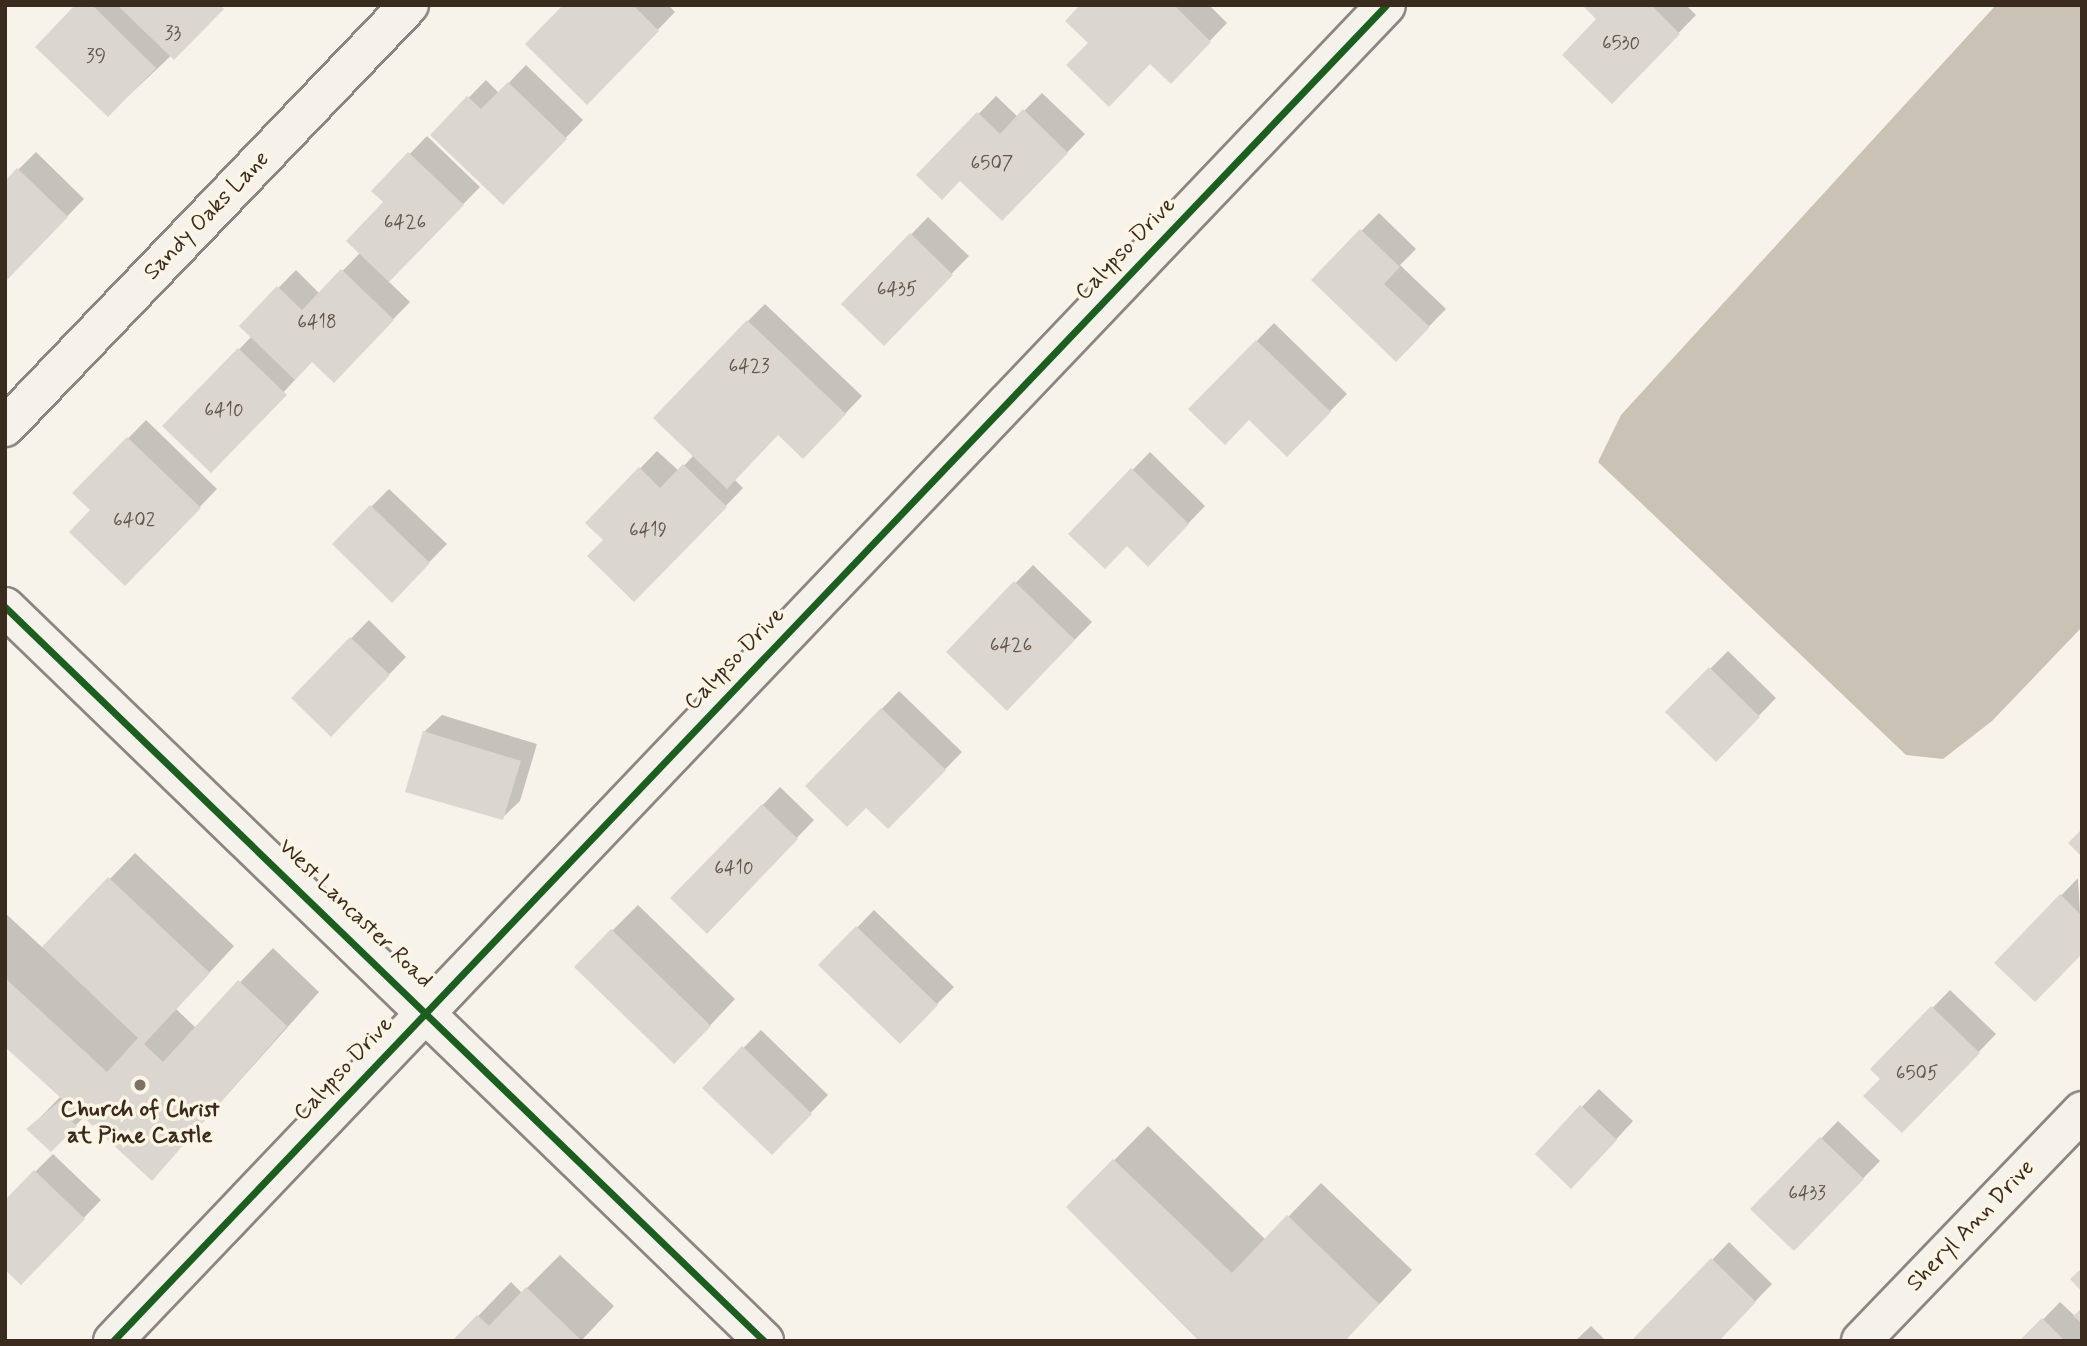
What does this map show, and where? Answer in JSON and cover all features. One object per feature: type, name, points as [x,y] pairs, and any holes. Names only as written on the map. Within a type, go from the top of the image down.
[{"type":"street","name":"Sandy Oaks Lane","points":[[5,427],[409,5]]},
{"type":"street","name":"Calypso Drive","points":[[113,1341],[1386,5]]},
{"type":"street","name":"West Lancaster Road","points":[[5,607],[427,1009],[764,1341]]},
{"type":"street","name":"Sheryl Ann Drive","points":[[1861,1341],[2082,1111]]},
{"type":"shaded area","points":[[1996,5],[2082,5],[2082,627],[1992,721],[1943,759],[1906,755],[1598,462],[1621,415]]},
{"type":"building","points":[[75,5],[92,5],[156,68],[108,117],[35,47]]},
{"type":"building","points":[[117,5],[220,5],[224,9],[174,60]]},
{"type":"building","points":[[563,5],[633,5],[659,31],[587,105],[525,44]]},
{"type":"building","points":[[1080,5],[1174,5],[1211,42],[1171,84],[1150,64],[1109,107],[1066,65],[1088,43],[1065,21]]},
{"type":"building","points":[[1582,5],[1651,5],[1680,34],[1612,104],[1562,55],[1596,19]]},
{"type":"building","points":[[508,82],[567,139],[503,205],[430,135],[467,96],[481,109]]},
{"type":"building","points":[[1023,109],[1068,153],[1002,221],[960,181],[942,200],[916,175],[977,112],[1000,134]]},
{"type":"building","points":[[408,152],[464,205],[389,282],[346,241],[383,202],[371,191]]},
{"type":"building","points":[[17,168],[68,217],[5,282],[5,181]]},
{"type":"building","points":[[1360,229],[1400,267],[1384,284],[1430,327],[1396,362],[1311,280]]},
{"type":"building","points":[[910,233],[953,275],[884,346],[841,304]]},
{"type":"building","points":[[341,269],[394,320],[334,383],[312,362],[295,380],[239,326],[277,286],[302,310]]},
{"type":"building","points":[[747,320],[846,414],[803,459],[778,435],[727,489],[653,418]]},
{"type":"building","points":[[1256,340],[1331,412],[1287,457],[1249,420],[1225,445],[1188,409]]},
{"type":"building","points":[[238,348],[287,395],[211,473],[162,426]]},
{"type":"building","points":[[127,437],[201,508],[125,586],[69,532],[90,510],[72,493]]},
{"type":"building","points":[[683,464],[727,507],[634,602],[587,556],[603,540],[585,523],[639,467],[660,488]]},
{"type":"building","points":[[1131,468],[1189,524],[1148,567],[1127,546],[1105,569],[1068,534]]},
{"type":"building","points":[[370,505],[430,563],[392,603],[332,544]]},
{"type":"building","points":[[1014,581],[1075,640],[1007,711],[946,652]]},
{"type":"building","points":[[350,637],[390,675],[331,737],[291,698]]},
{"type":"building","points":[[1709,667],[1760,717],[1716,762],[1665,712]]},
{"type":"building","points":[[881,708],[946,770],[888,829],[866,808],[847,827],[805,786]]},
{"type":"building","points":[[423,731],[521,761],[503,820],[405,792]]},
{"type":"building","points":[[762,804],[798,839],[707,934],[670,898]]},
{"type":"building","points":[[2082,829],[2082,857],[2068,843]]},
{"type":"building","name":"Church of Christ at Pine Castle","points":[[108,877],[210,973],[144,1044],[163,1062],[238,980],[287,1026],[152,1181],[80,1114],[72,1122],[77,1126],[51,1152],[26,1129],[62,1099],[5,1047],[5,978],[107,1072],[138,1038],[42,947]]},
{"type":"building","points":[[2060,894],[2082,916],[2082,954],[2035,1002],[1994,963]]},
{"type":"building","points":[[856,926],[938,1005],[900,1044],[818,965]]},
{"type":"building","points":[[611,929],[711,1026],[674,1064],[574,967]]},
{"type":"building","points":[[1931,1006],[1980,1053],[1902,1133],[1863,1096],[1880,1079],[1870,1069]]},
{"type":"building","points":[[742,1046],[812,1114],[772,1155],[702,1088]]},
{"type":"building","points":[[1580,1105],[1617,1140],[1571,1189],[1535,1154]]},
{"type":"building","points":[[1820,1137],[1864,1179],[1794,1251],[1750,1209]]},
{"type":"building","points":[[1113,1159],[1232,1273],[1287,1215],[1379,1304],[1345,1341],[1199,1341],[1066,1207]]},
{"type":"building","points":[[34,1170],[85,1219],[21,1285],[5,1270],[5,1200]]},
{"type":"building","points":[[1711,1258],[1756,1302],[1719,1341],[1631,1341]]},
{"type":"building","points":[[2082,1268],[2082,1292],[2070,1279]]},
{"type":"building","points":[[526,1287],[582,1341],[452,1341],[477,1315],[489,1326]]},
{"type":"building","points":[[2082,1308],[2082,1324],[2073,1316]]},
{"type":"building","points":[[2042,1318],[2065,1341],[2019,1341]]},
{"type":"cycle path","points":[[113,1341],[1386,5]]},
{"type":"cycle path","points":[[5,607],[764,1341]]},
{"type":"place","name":"Church of Christ at Pine Castle","points":[[140,1085]]}]
